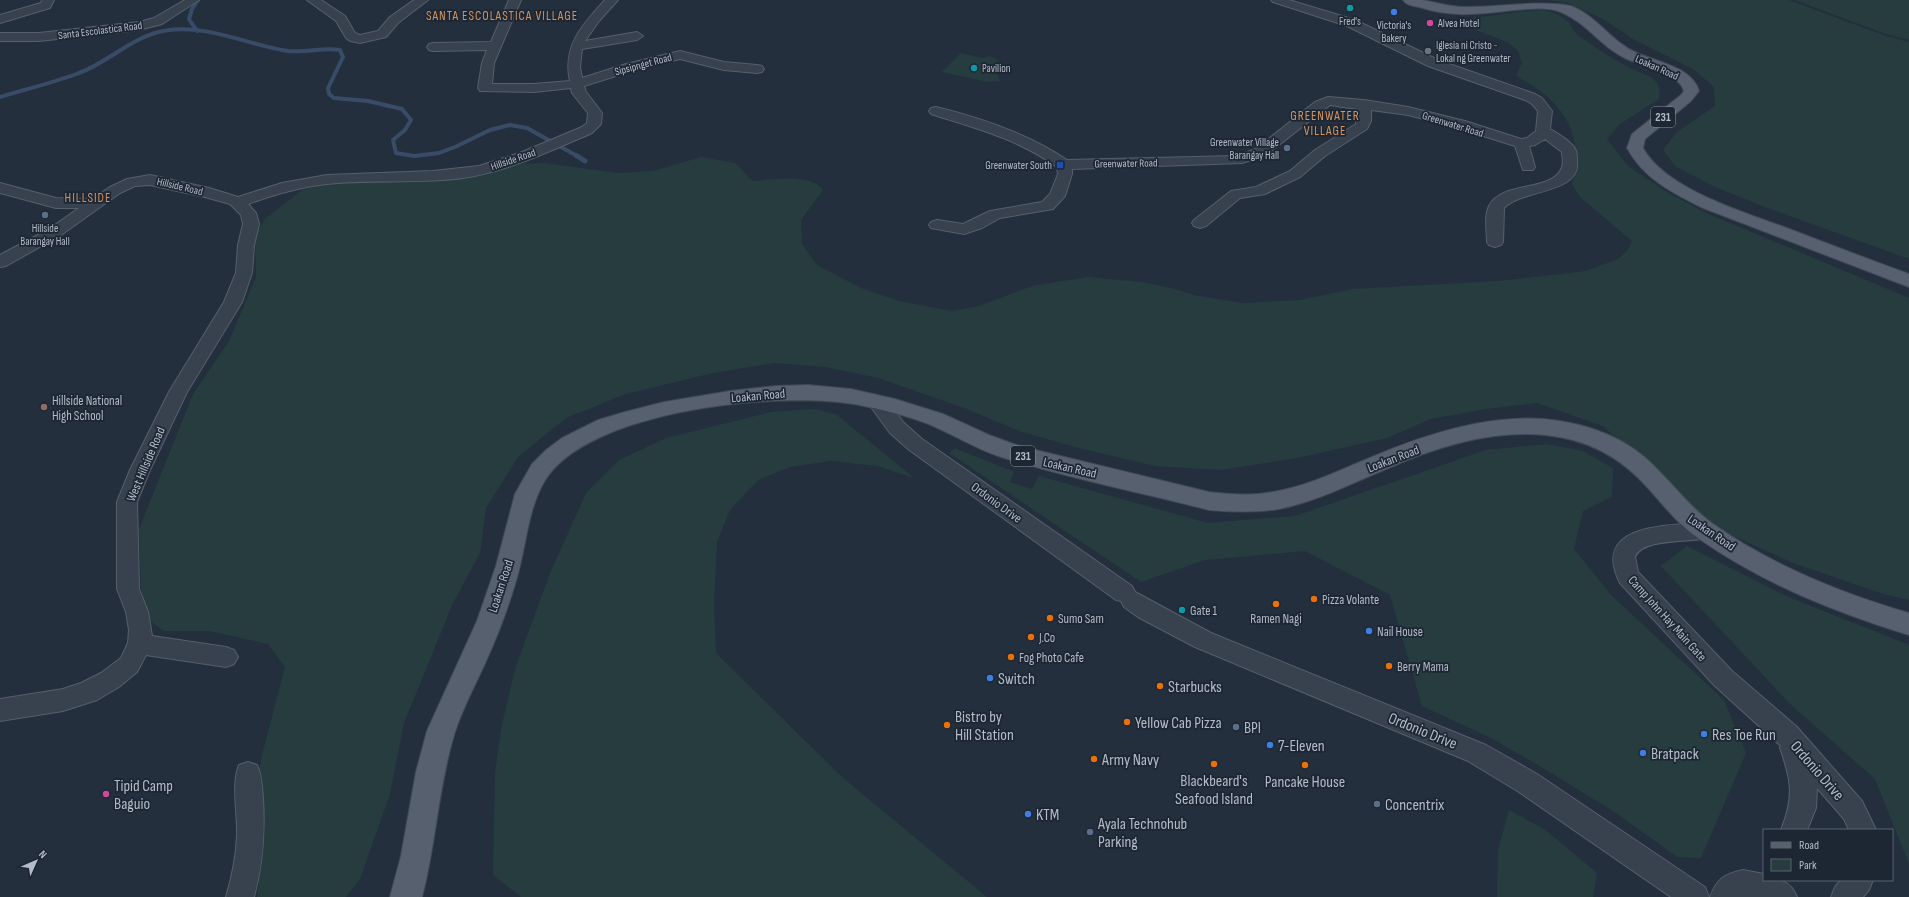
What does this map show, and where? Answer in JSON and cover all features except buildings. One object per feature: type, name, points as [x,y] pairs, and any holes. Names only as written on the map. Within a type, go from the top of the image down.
[{"type":"main road","name":"Loakan Road","points":[[1409,0],[1454,11],[1477,11],[1545,4],[1578,13],[1612,45],[1622,51],[1676,74],[1691,86],[1692,91],[1686,98],[1638,138],[1635,148],[1639,157],[1653,171],[1684,191],[1709,204],[1909,281]]},
{"type":"main road","name":"Loakan Road","points":[[406,897],[414,872],[430,776],[440,732],[474,659],[506,576],[530,485],[541,469],[559,452],[580,438],[600,428],[626,419],[721,398],[756,393],[811,392],[841,395],[922,413],[996,447],[1025,456],[1209,501],[1233,504],[1259,504],[1290,498],[1323,487],[1412,450],[1474,431],[1502,428],[1537,427],[1567,430],[1608,443],[1625,453],[1640,466],[1684,514],[1705,531],[1781,575],[1827,596],[1878,615],[1909,624]]},
{"type":"street","points":[[0,19],[46,5],[48,0]]},
{"type":"street","points":[[313,0],[341,18],[350,35],[354,38],[360,39],[382,34],[394,20],[422,0]]},
{"type":"street","points":[[515,0],[488,63],[485,88],[534,88],[576,84]]},
{"type":"street","name":"Hillside Road","points":[[0,262],[55,232],[124,185],[150,180],[209,193],[242,208],[267,202],[284,188],[315,180],[430,176],[466,173],[503,163],[588,130],[594,124],[595,113],[579,93],[573,67],[578,46],[595,18],[612,0]]},
{"type":"street","points":[[1277,0],[1351,23],[1433,63],[1530,97],[1538,102],[1545,111],[1543,130],[1569,151],[1570,167],[1568,174],[1561,181],[1514,195],[1496,206],[1495,242]]},
{"type":"street","name":"Santa Escolastica Road","points":[[0,37],[39,37],[139,26],[158,21],[191,1]]},
{"type":"street","points":[[578,46],[637,36]]},
{"type":"street","points":[[433,47],[494,46]]},
{"type":"street","name":"Sipsipnget Road","points":[[576,84],[631,67],[680,55],[724,66],[757,69]]},
{"type":"street","name":"Greenwater Road","points":[[1064,165],[1237,160],[1261,152],[1324,103],[1334,101],[1408,110],[1460,124],[1504,139],[1521,142],[1536,140],[1543,130]]},
{"type":"street","points":[[1200,223],[1236,194],[1260,191],[1296,174],[1320,153],[1362,126],[1364,121],[1364,104]]},
{"type":"street","points":[[936,111],[1016,137],[1046,153],[1064,165],[1064,174],[1057,196],[1047,206],[996,214],[976,225],[964,229],[937,225]]},
{"type":"street","points":[[1521,142],[1528,167]]},
{"type":"street","points":[[0,188],[56,204],[94,204]]},
{"type":"street","name":"West Hillside Road","points":[[0,710],[63,700],[88,692],[110,680],[129,665],[140,643],[141,630],[137,612],[128,589],[127,502],[140,470],[178,392],[233,302],[240,285],[244,273],[247,239],[251,224],[242,208]]},
{"type":"street","name":"Ordonio Drive","points":[[878,403],[897,428],[915,444],[1146,610],[1203,640],[1478,753],[1528,783],[1695,897]]},
{"type":"street","name":"Camp John Hay Main Gate","points":[[1705,531],[1651,536],[1634,542],[1626,550],[1624,563],[1628,577],[1723,678],[1788,735]]},
{"type":"street","points":[[140,643],[163,650],[198,652],[226,657]]},
{"type":"street","name":"Ordonio Drive","points":[[1788,735],[1802,771],[1806,792],[1800,817],[1794,829]]},
{"type":"street","name":"Ordonio Drive","points":[[1788,735],[1854,810],[1863,829]]},
{"type":"street","points":[[240,897],[249,860],[252,837],[248,774]]},
{"type":"street","points":[[1724,897],[1731,888],[1759,878],[1769,889],[1783,897]]},
{"type":"street","points":[[1845,897],[1858,881]]},
{"type":"green space","points":[[1548,0],[1789,0],[1886,36],[1909,42],[1909,259],[1762,206],[1713,186],[1675,166],[1663,150],[1677,132],[1715,106],[1714,87],[1693,69],[1633,39],[1605,20],[1569,3]]},
{"type":"green space","points":[[1794,0],[1909,0],[1909,40],[1886,34]]},
{"type":"green space","points":[[1544,10],[1559,15],[1569,22],[1573,30],[1580,37],[1628,67],[1651,77],[1658,84],[1660,93],[1659,99],[1620,124],[1607,139],[1628,166],[1665,191],[1704,212],[1909,298],[1909,600],[1883,594],[1793,563],[1718,529],[1669,489],[1603,426],[1537,403],[1486,409],[1431,419],[1387,438],[1297,458],[1221,470],[1155,466],[1079,448],[1019,431],[967,409],[878,378],[826,367],[775,363],[713,373],[626,394],[566,418],[518,457],[486,508],[480,553],[453,603],[404,723],[390,794],[360,879],[346,897],[257,897],[261,863],[256,788],[262,755],[285,667],[268,644],[209,631],[164,631],[142,615],[139,529],[193,394],[229,341],[256,277],[255,234],[266,218],[302,190],[315,186],[478,173],[518,164],[544,163],[618,173],[653,171],[701,157],[736,163],[749,178],[754,181],[801,179],[818,185],[823,190],[801,220],[802,244],[817,265],[861,288],[899,301],[952,311],[979,306],[1032,286],[1088,277],[1142,282],[1171,288],[1198,296],[1243,303],[1300,300],[1353,289],[1499,281],[1586,271],[1618,259],[1627,251],[1632,241],[1580,197],[1572,184],[1576,157],[1572,132],[1567,120],[1550,99],[1516,75],[1522,63],[1518,51],[1509,43],[1453,21],[1516,12]]},
{"type":"green space","points":[[961,53],[982,58],[990,56],[1007,66],[996,70],[1000,81],[988,82],[942,72]]},
{"type":"green space","points":[[815,409],[837,415],[914,478],[877,466],[831,461],[790,467],[758,480],[730,510],[717,542],[714,605],[716,653],[843,778],[987,897],[521,897],[493,875],[495,773],[501,729],[515,669],[550,573],[586,493],[619,460],[666,438],[771,412]]},
{"type":"green space","points":[[1547,444],[1583,451],[1613,468],[1612,497],[1583,511],[1574,549],[1612,596],[1724,700],[1746,753],[1701,858],[1677,857],[1616,813],[1548,771],[1493,739],[1422,706],[1390,595],[1305,551],[1205,560],[1141,582],[949,453],[955,448],[1014,472],[1010,482],[1032,489],[1039,476],[1208,523],[1295,516],[1486,450]]},
{"type":"green space","points":[[936,448],[1101,562],[1102,563],[935,449]]},
{"type":"green space","points":[[1687,546],[1786,596],[1909,645],[1909,864],[1875,779],[1789,703],[1661,566]]},
{"type":"green space","points":[[1509,810],[1544,829],[1597,873],[1593,897],[1497,897],[1498,850]]},
{"type":"waterway","points":[[196,30],[189,19],[192,9],[198,0]]},
{"type":"waterway","points":[[0,97],[79,73],[101,62],[133,42],[156,33],[169,30],[196,30]]},
{"type":"waterway","points":[[196,30],[229,36],[288,51],[327,49],[340,50],[343,57],[328,88],[329,94],[334,98],[368,101],[402,109],[411,120],[405,130],[393,140],[396,153],[414,156],[439,153],[490,130],[510,125],[527,128],[579,157]]},
{"type":"waterway","points":[[577,156],[585,161]]},
{"type":"place","name":"Fred's","points":[[1350,8]]},
{"type":"place","name":"Victoria's Bakery","points":[[1394,12]]},
{"type":"place","name":"Alvea Hotel","points":[[1430,23]]},
{"type":"place","name":"Iglesia ni Cristo - Lokal ng Greenwater","points":[[1428,51]]},
{"type":"place","name":"Pavilion","points":[[974,68]]},
{"type":"place","name":"Greenwater Village Barangay Hall","points":[[1287,148]]},
{"type":"place","name":"Greenwater South","points":[[1060,165]]},
{"type":"place","name":"Hillside Barangay Hall","points":[[45,215]]},
{"type":"place","name":"Hillside National High School","points":[[44,407]]},
{"type":"place","name":"Pizza Volante","points":[[1314,599]]},
{"type":"place","name":"Ramen Nagi","points":[[1276,604]]},
{"type":"place","name":"Gate 1","points":[[1182,610]]},
{"type":"place","name":"Sumo Sam","points":[[1050,618]]},
{"type":"place","name":"Nail House","points":[[1369,631]]},
{"type":"place","name":"J.Co","points":[[1031,637]]},
{"type":"place","name":"Fog Photo Cafe","points":[[1011,657]]},
{"type":"place","name":"Berry Mama","points":[[1389,666]]},
{"type":"place","name":"Switch","points":[[990,678]]},
{"type":"place","name":"Starbucks","points":[[1160,686]]},
{"type":"place","name":"Yellow Cab Pizza","points":[[1127,722]]},
{"type":"place","name":"Bistro by Hill Station","points":[[947,725]]},
{"type":"place","name":"BPI","points":[[1236,727]]},
{"type":"place","name":"Res Toe Run","points":[[1704,734]]},
{"type":"place","name":"7-Eleven","points":[[1270,745]]},
{"type":"place","name":"Bratpack","points":[[1643,753]]},
{"type":"place","name":"Army Navy","points":[[1094,759]]},
{"type":"place","name":"Blackbeard's Seafood Island","points":[[1214,764]]},
{"type":"place","name":"Pancake House","points":[[1305,765]]},
{"type":"place","name":"Tipid Camp Baguio","points":[[106,794]]},
{"type":"place","name":"Concentrix","points":[[1377,804]]},
{"type":"place","name":"KTM","points":[[1028,814]]},
{"type":"place","name":"Ayala Technohub Parking","points":[[1090,832]]},
{"type":"district","name":"SANTA ESCOLASTICA VILLAGE","points":[[502,15]]},
{"type":"district","name":"GREENWATER VILLAGE","points":[[1325,122]]},
{"type":"district","name":"HILLSIDE","points":[[88,197]]}]
